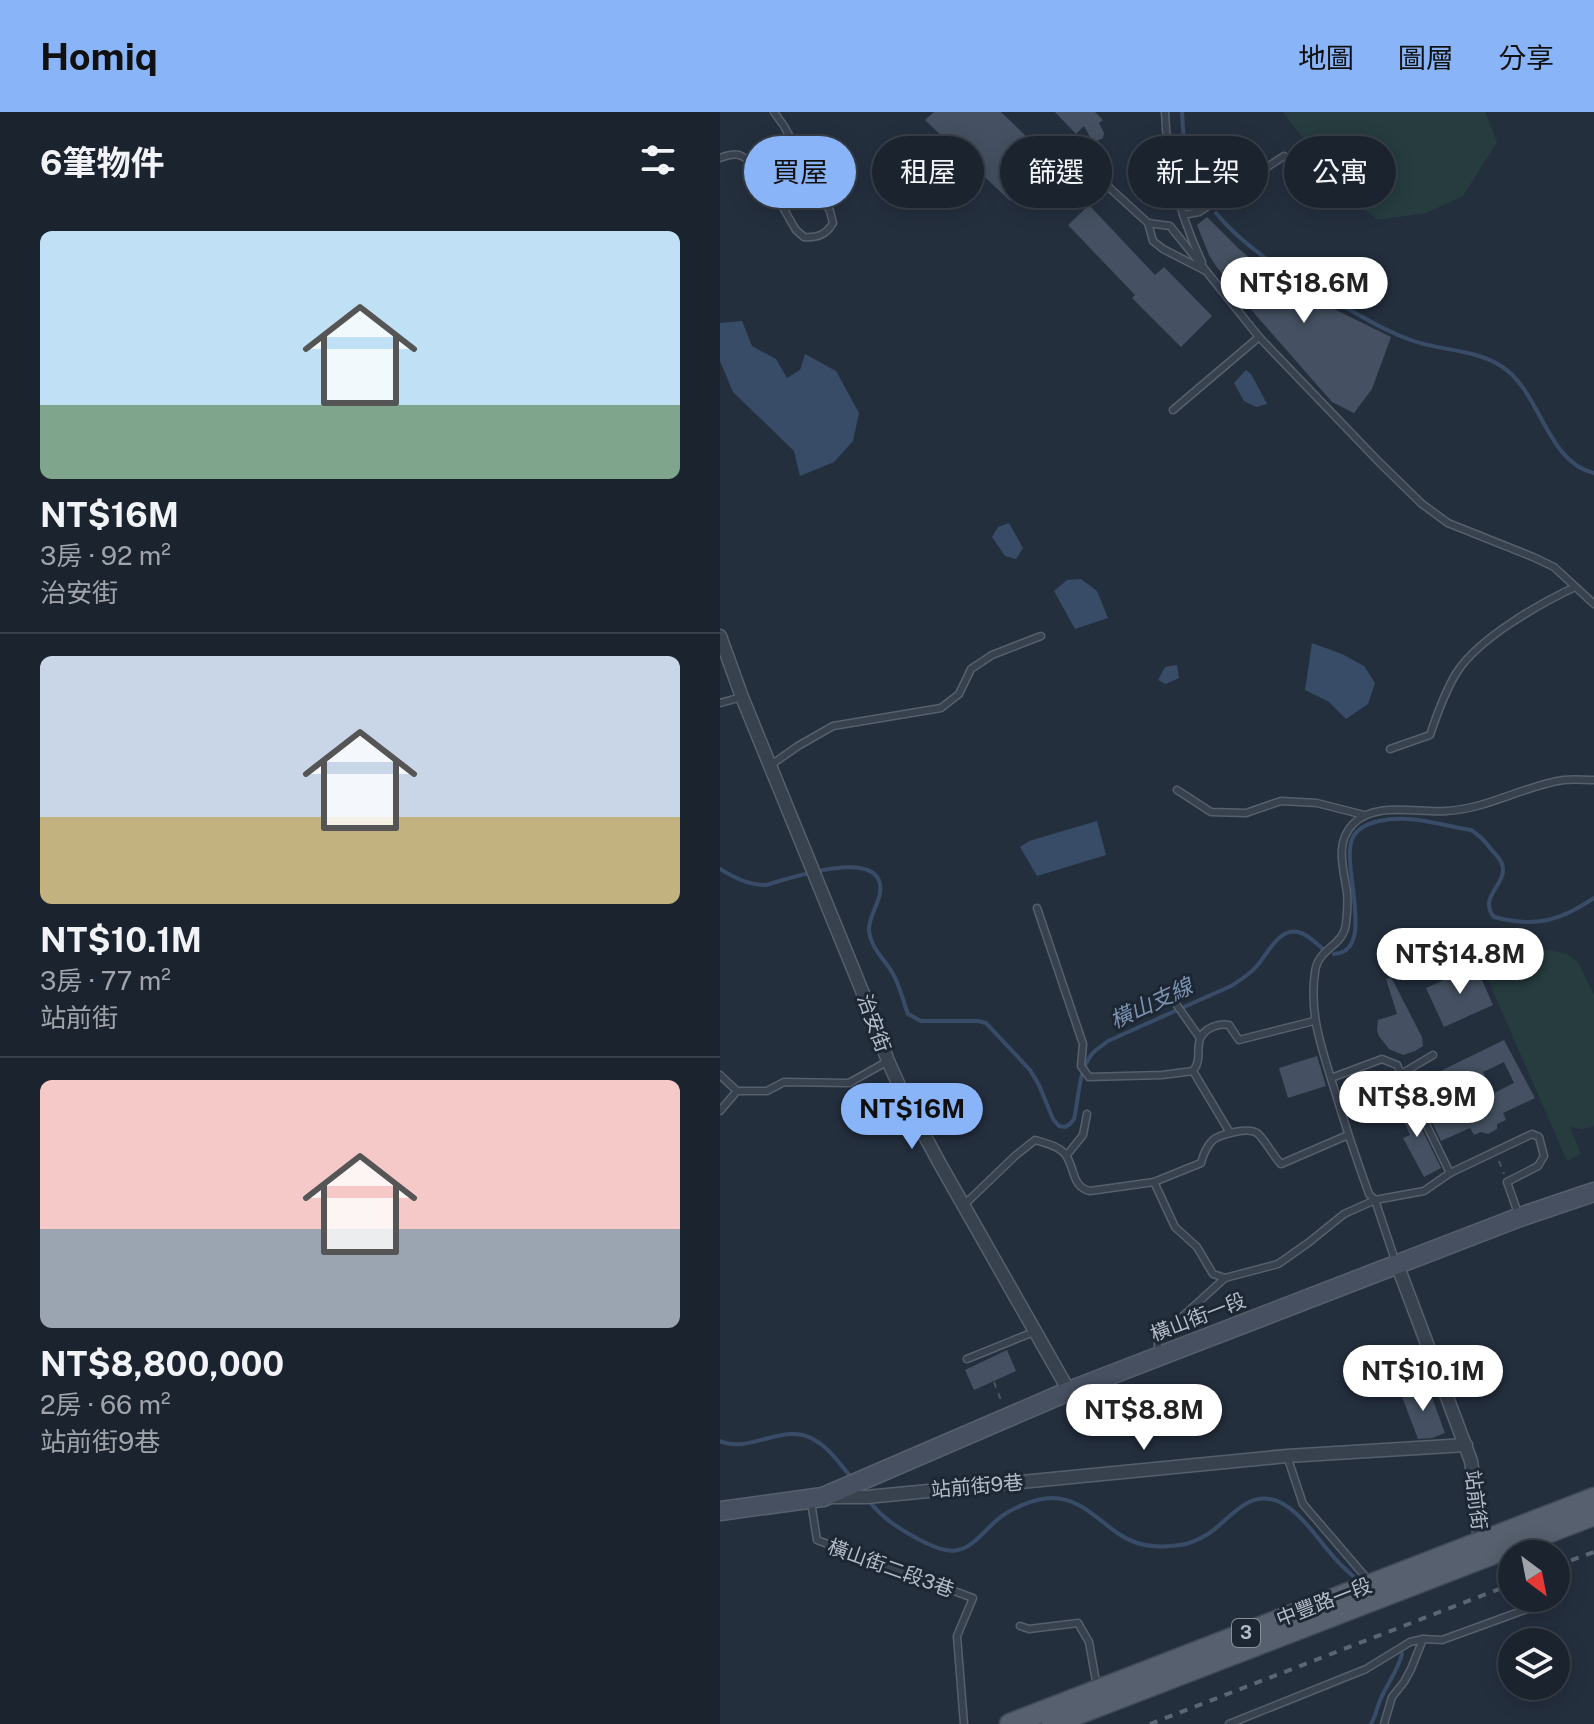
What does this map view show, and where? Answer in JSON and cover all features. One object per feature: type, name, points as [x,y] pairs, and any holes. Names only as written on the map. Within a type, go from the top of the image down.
[{"type":"main road","name":"中豐路一段","points":[[1052,1724],[1484,1549],[1594,1498]]},
{"type":"main road","name":"中豐路一段","points":[[1022,1722],[1372,1583],[1594,1515]]},
{"type":"street","name":"治安街","points":[[720,636],[888,1061],[913,1116],[1069,1391]]},
{"type":"street","name":"橫山街一段","points":[[720,1511],[817,1498],[1069,1391],[1520,1217],[1594,1192]]},
{"type":"street","name":"站前街","points":[[1397,1264],[1466,1445],[1474,1476],[1476,1521],[1484,1549]]},
{"type":"street","name":"站前街9巷","points":[[817,1498],[867,1497],[1287,1456],[1466,1445]]},
{"type":"lane","points":[[720,158],[734,154],[742,156],[763,174],[796,230],[804,237],[815,238],[828,231],[833,223],[830,211],[774,112]]},
{"type":"lane","points":[[1165,112],[1170,164],[1183,215],[1207,272]]},
{"type":"lane","points":[[1183,215],[1199,212],[1284,156]]},
{"type":"lane","points":[[1112,190],[1148,223],[1153,241],[1207,272]]},
{"type":"lane","points":[[1148,223],[1170,226],[1259,337],[1422,504],[1448,523],[1554,567],[1594,604]]},
{"type":"lane","points":[[1173,410],[1259,337]]},
{"type":"lane","points":[[1390,749],[1430,735],[1437,712],[1457,671],[1488,639],[1546,600],[1575,587]]},
{"type":"lane","points":[[771,765],[833,726],[941,708],[959,694],[971,669],[992,655],[1041,636]]},
{"type":"lane","points":[[720,703],[742,697]]},
{"type":"lane","points":[[1397,1264],[1348,1135],[1314,1021],[1316,963],[1343,936],[1346,926],[1347,895],[1341,867],[1342,840],[1352,825],[1364,815],[1383,810],[1448,811],[1487,804],[1564,780],[1594,780]]},
{"type":"lane","points":[[1177,790],[1211,812],[1246,813],[1281,801],[1317,803],[1364,815]]},
{"type":"lane","points":[[1037,908],[1083,1044],[1081,1066],[1089,1077],[1193,1071],[1199,1059],[1200,1038],[1176,1004]]},
{"type":"lane","points":[[1200,1038],[1208,1029],[1221,1023],[1229,1025],[1239,1040],[1314,1021]]},
{"type":"lane","points":[[1401,1074],[1433,1055]]},
{"type":"lane","points":[[1331,1078],[1382,1059],[1397,1065],[1450,1173]]},
{"type":"lane","points":[[720,1075],[737,1091],[767,1091],[784,1082],[849,1083],[888,1061]]},
{"type":"lane","points":[[1193,1071],[1230,1133]]},
{"type":"lane","points":[[720,1111],[737,1091]]},
{"type":"lane","points":[[1067,1155],[1083,1135],[1087,1114]]},
{"type":"lane","points":[[964,1205],[1035,1140],[1067,1155],[1078,1185],[1090,1191],[1154,1182],[1201,1163],[1214,1140],[1230,1133],[1257,1133],[1281,1164],[1348,1135]]},
{"type":"lane","points":[[1158,1356],[1158,1343],[1163,1334],[1225,1278],[1278,1264],[1344,1214],[1375,1200],[1424,1191],[1450,1173],[1532,1134],[1539,1137],[1544,1156],[1538,1166],[1507,1182],[1520,1217]]},
{"type":"lane","points":[[1154,1182],[1175,1227],[1197,1247],[1213,1274],[1225,1278]]},
{"type":"lane","points":[[967,1359],[1036,1331]]},
{"type":"lane","points":[[1287,1456],[1303,1504],[1372,1583]]},
{"type":"lane","name":"橫山街二段3巷","points":[[817,1498],[817,1540],[973,1598],[957,1636],[964,1724]]},
{"type":"lane","points":[[1229,1724],[1366,1669],[1410,1642],[1442,1640],[1519,1612]]},
{"type":"lane","points":[[1020,1626],[1029,1629],[1078,1623],[1089,1642],[1098,1690]]},
{"type":"lane","points":[[1384,1724],[1392,1697],[1411,1669],[1423,1639]]},
{"type":"path","points":[[1495,1151],[1507,1182]]},
{"type":"path","points":[[994,1382],[1008,1416]]},
{"type":"green space","points":[[1283,112],[1485,112],[1497,142],[1463,196],[1426,213],[1378,220],[1362,208],[1396,208],[1396,136],[1301,136]]},
{"type":"green space","points":[[1531,950],[1551,950],[1566,954],[1578,962],[1594,995],[1594,1126],[1582,1129],[1570,1127],[1581,1154],[1567,1161],[1482,966],[1497,959],[1503,975],[1514,960]]},
{"type":"water","points":[[742,321],[752,346],[776,359],[787,378],[800,370],[805,354],[836,371],[859,413],[853,441],[834,462],[800,476],[794,451],[733,392],[720,361],[720,323]]},
{"type":"water","points":[[1246,370],[1267,404],[1256,407],[1244,401],[1234,383]]},
{"type":"water","points":[[1009,523],[1023,548],[1016,559],[1005,556],[992,537],[998,527]]},
{"type":"water","points":[[1081,579],[1097,591],[1108,618],[1075,629],[1054,591],[1067,580]]},
{"type":"water","points":[[1312,643],[1364,666],[1375,683],[1368,704],[1346,719],[1329,702],[1305,690]]},
{"type":"water","points":[[1177,665],[1179,678],[1166,684],[1158,680],[1165,667]]},
{"type":"water","points":[[1097,821],[1106,855],[1037,876],[1020,847],[1029,841]]},
{"type":"building","points":[[934,112],[1001,112],[1026,136],[1000,136],[1000,191],[984,176],[984,136],[942,136],[925,120]]},
{"type":"building","points":[[1055,112],[1095,112],[1103,120],[1099,123],[1103,136],[1089,136],[1084,126],[1076,134]]},
{"type":"building","points":[[1086,208],[1092,208],[1155,275],[1164,267],[1212,316],[1181,347],[1132,298],[1135,295],[1068,225]]},
{"type":"building","points":[[1207,217],[1265,271],[1391,337],[1372,389],[1354,413],[1332,402],[1216,266],[1197,225]]},
{"type":"building","points":[[1476,966],[1493,1005],[1444,1027],[1426,988]]},
{"type":"building","points":[[1391,977],[1422,1037],[1423,1046],[1403,1055],[1389,1049],[1377,1030],[1378,1020],[1397,1014],[1386,979]]},
{"type":"building","points":[[1504,1040],[1535,1098],[1503,1113],[1506,1120],[1488,1134],[1481,1132],[1474,1135],[1470,1128],[1441,1141],[1414,1084]],"holes":[[[1504,1062],[1514,1083],[1494,1093],[1483,1072]],[[1452,1088],[1462,1108],[1435,1121],[1425,1101]]]},
{"type":"building","points":[[1317,1056],[1326,1086],[1288,1098],[1279,1068]]},
{"type":"building","points":[[1405,1095],[1441,1168],[1424,1177],[1403,1138],[1410,1135],[1394,1100]]},
{"type":"building","points":[[1007,1350],[1016,1371],[974,1390],[965,1370]]},
{"type":"building","points":[[1427,1384],[1445,1433],[1418,1439],[1401,1394]]},
{"type":"waterway","points":[[1182,112],[1183,136]]},
{"type":"waterway","points":[[1216,213],[1243,241],[1275,265],[1375,324],[1419,343],[1479,356],[1501,366],[1515,377],[1526,392],[1565,455],[1578,466],[1594,473]]},
{"type":"waterway","name":"橫山支線","points":[[1334,954],[1347,949],[1354,938],[1355,904],[1350,866],[1353,837],[1364,826],[1379,821],[1425,821],[1471,830],[1479,836],[1502,864],[1501,878],[1489,903],[1494,917],[1522,922],[1547,920],[1570,912],[1594,898]]},
{"type":"waterway","name":"橫山支線","points":[[720,869],[753,884],[766,885],[846,867],[874,874],[880,890],[869,925],[870,937],[895,979],[908,1014],[921,1021],[986,1023],[1030,1070],[1053,1119],[1059,1126],[1065,1127],[1074,1119],[1087,1061],[1108,1041],[1231,986],[1253,970],[1285,934],[1302,933],[1324,950]]},
{"type":"waterway","points":[[720,1441],[743,1444],[790,1434],[802,1435],[825,1447],[853,1479]]},
{"type":"waterway","points":[[870,1502],[886,1519],[905,1531],[932,1546],[953,1551],[969,1545],[1009,1512],[1045,1498],[1076,1504],[1137,1543],[1164,1546],[1198,1539],[1244,1505],[1270,1499],[1296,1514],[1358,1581]]},
{"type":"waterway","points":[[1371,1724],[1402,1654]]},
{"type":"railway","points":[[1570,1561],[1594,1552]]},
{"type":"railway","points":[[1150,1724],[1498,1589]]}]
